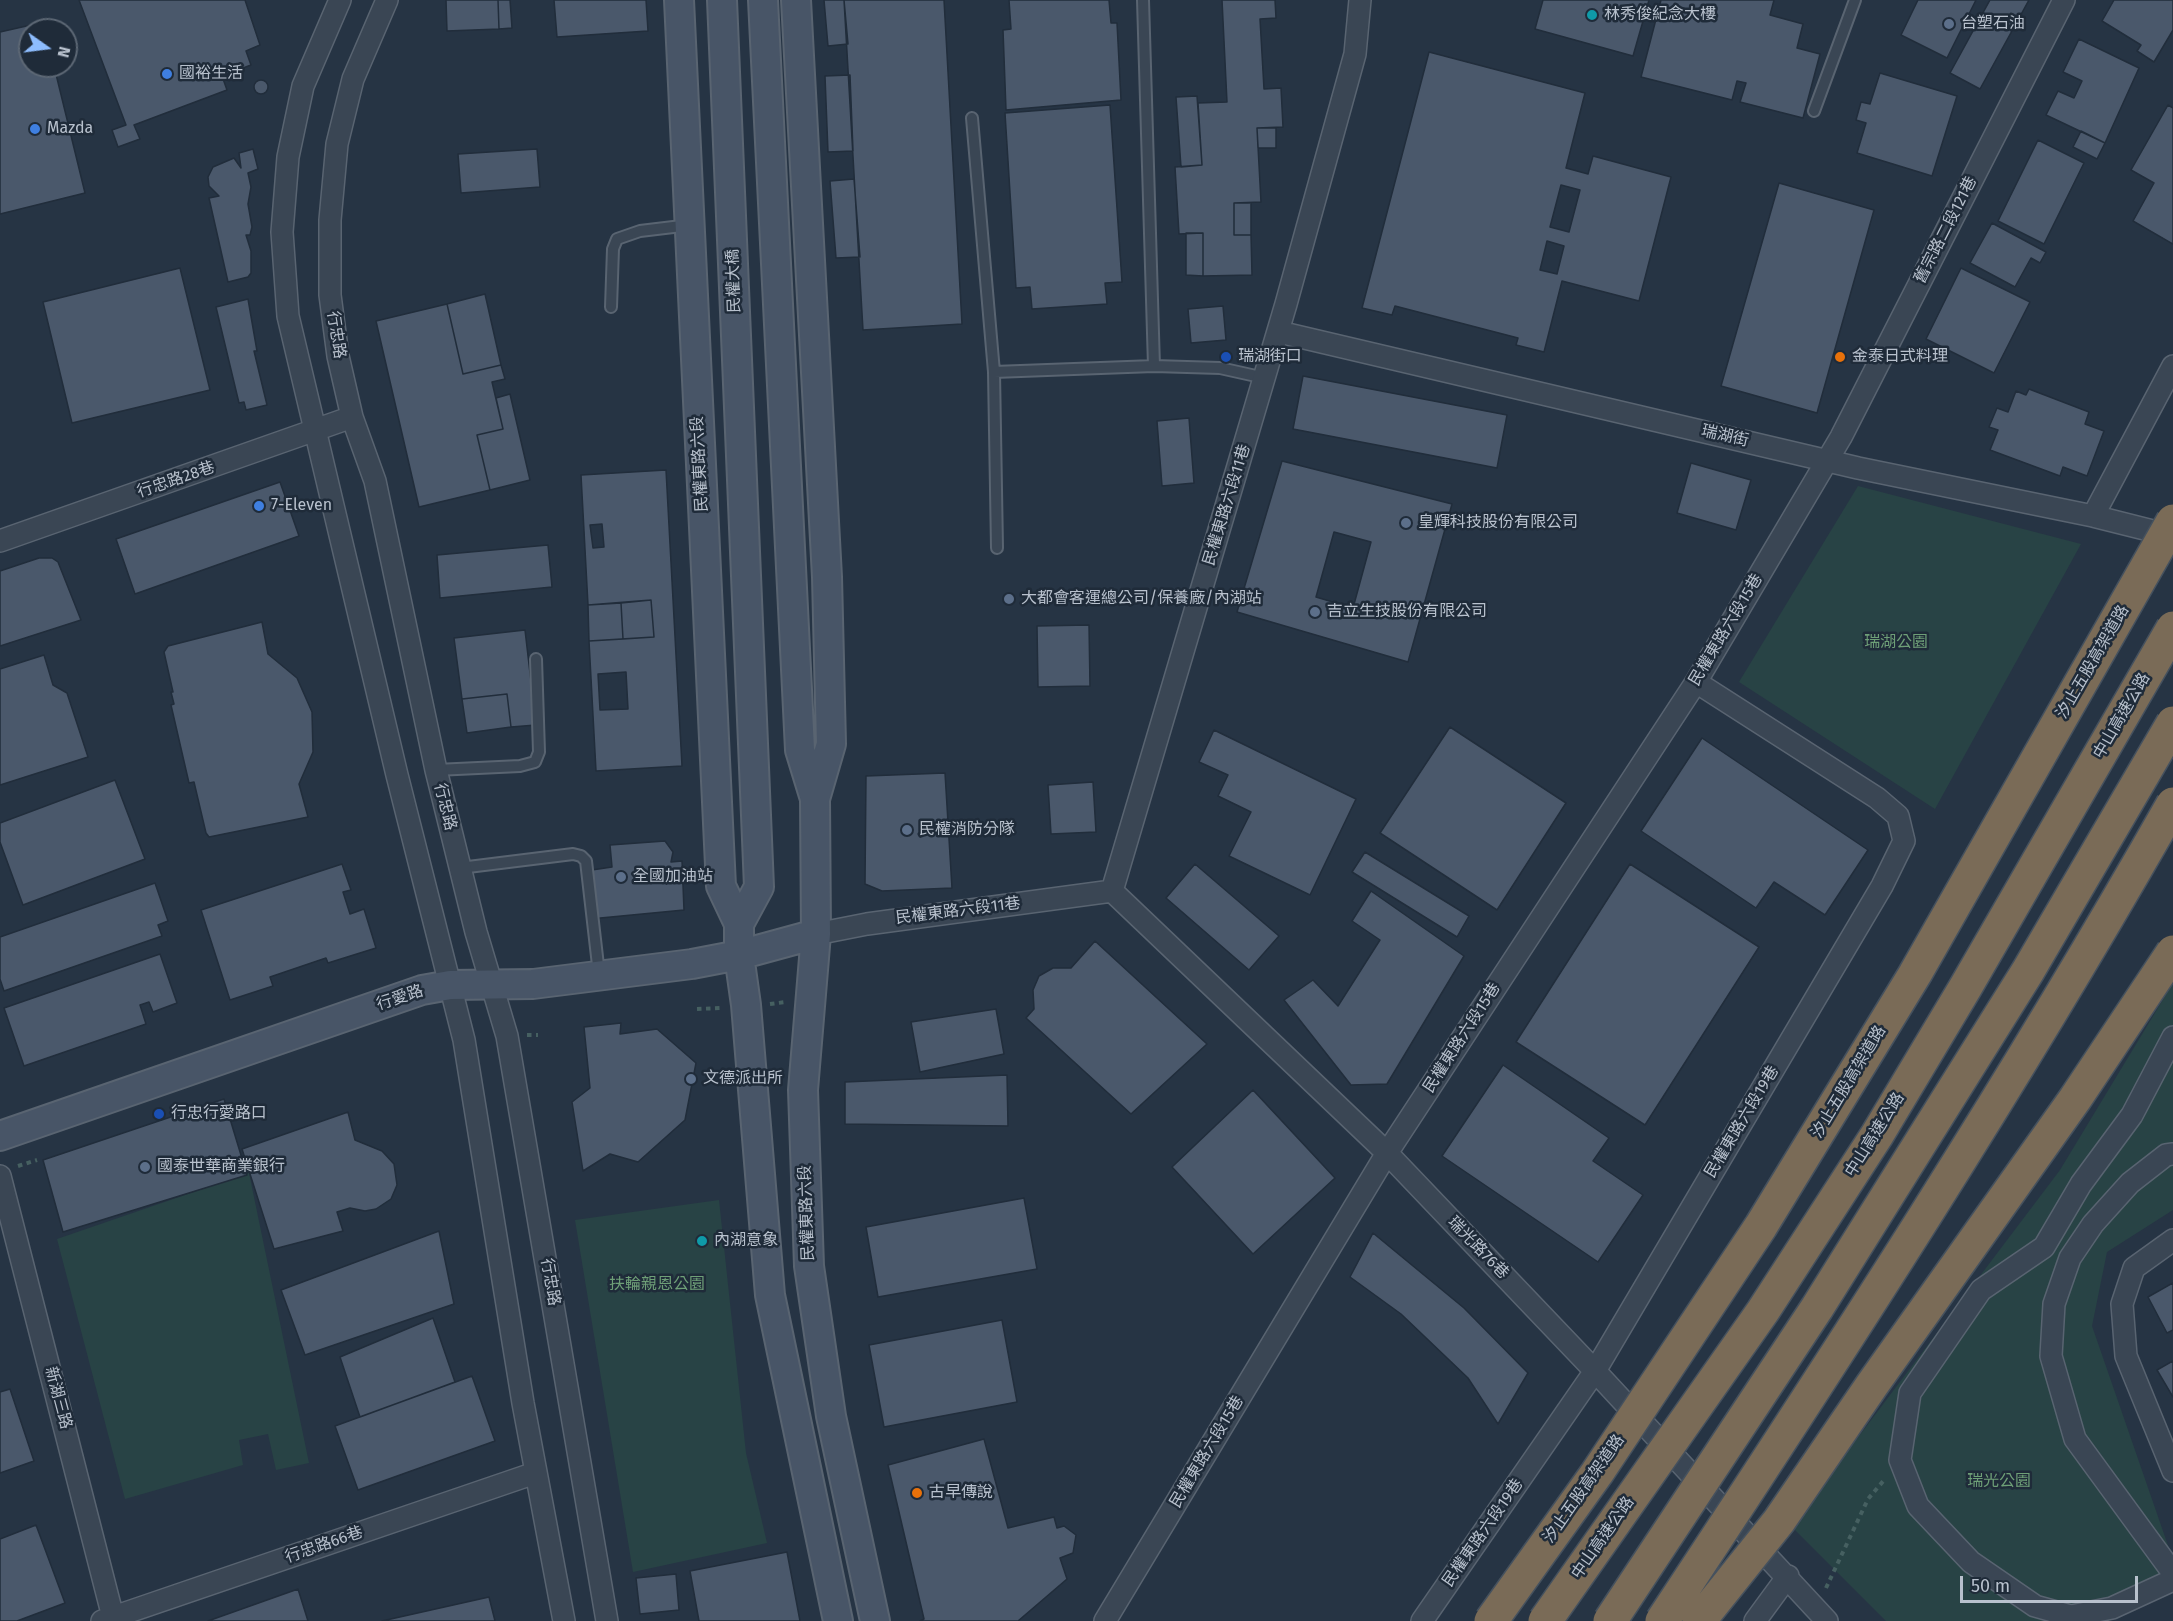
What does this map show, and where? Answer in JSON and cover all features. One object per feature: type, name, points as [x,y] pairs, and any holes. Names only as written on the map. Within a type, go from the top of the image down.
[{"type":"highway","name":"汐止五股高架道路","points":[[1491,1621],[1596,1473],[1761,1226],[1915,974],[2173,521]]},
{"type":"highway","name":"中山高速公路","points":[[1545,1621],[1763,1311],[1876,1135],[1965,988],[2173,628]]},
{"type":"highway","points":[[1610,1621],[1842,1269],[2028,971],[2173,723]]},
{"type":"highway","points":[[1662,1621],[1889,1274],[1994,1106],[2173,804]]},
{"type":"highway","points":[[1699,1621],[1779,1521],[1872,1385],[2075,1099],[2173,952]]},
{"type":"main road","name":"民權東路六段","points":[[680,0],[721,886],[739,924],[739,955],[746,1005],[770,1294],[838,1621]]},
{"type":"main road","name":"民權大橋","points":[[722,0],[746,562]]},
{"type":"main road","name":"民權東路六段","points":[[763,0],[800,750],[815,800],[816,934],[803,1090],[808,1266],[831,1416],[875,1621]]},
{"type":"main road","name":"民權東路六段","points":[[796,0],[827,577],[831,744],[815,800]]},
{"type":"main road","name":"民權東路六段","points":[[739,924],[759,887],[746,562]]},
{"type":"main road","name":"行愛路","points":[[0,1136],[422,990],[450,985],[533,984],[692,963],[739,955],[816,934]]},
{"type":"street","points":[[340,0],[303,86],[288,158],[282,232],[288,316],[464,1040],[535,1473],[564,1621]]},
{"type":"street","name":"行忠路","points":[[387,0],[353,79],[337,144],[330,220],[330,295],[338,356],[352,417],[375,481],[436,770],[460,868],[507,1036],[607,1621]]},
{"type":"street","name":"民權東路六段11巷","points":[[816,934],[867,924],[1112,891],[1279,332],[1354,54],[1360,0]]},
{"type":"street","name":"舊宗路二段121巷","points":[[1827,460],[2064,0]]},
{"type":"street","name":"瑞湖街","points":[[1279,332],[1827,460],[2093,516],[2173,536]]},
{"type":"street","points":[[2093,516],[2173,366]]},
{"type":"street","name":"行忠路28巷","points":[[0,541],[315,432],[352,417]]},
{"type":"street","name":"民權東路六段15巷","points":[[1105,1621],[1387,1153],[1696,682],[1827,460]]},
{"type":"street","name":"民權東路六段19巷","points":[[1422,1621],[1595,1371],[1882,886],[1904,841],[1898,816],[1877,798],[1696,682]]},
{"type":"street","name":"瑞光路76巷","points":[[1112,891],[1387,1153],[1595,1371],[1822,1615]]},
{"type":"street","points":[[2173,1037],[2132,1115],[2082,1184],[2044,1247],[1981,1290],[1910,1394],[1900,1460],[1918,1506],[1971,1562],[2035,1606],[2071,1616],[2112,1608],[2173,1580]]},
{"type":"street","points":[[2173,1154],[2166,1155],[2130,1183],[2093,1224],[2070,1258],[2054,1304],[2051,1356],[2075,1440],[2173,1573]]},
{"type":"street","name":"新湖三路","points":[[0,1176],[110,1620]]},
{"type":"street","points":[[2173,1240],[2134,1268],[2122,1304],[2126,1356],[2173,1471]]},
{"type":"street","name":"行忠路66巷","points":[[110,1620],[535,1473]]},
{"type":"street","points":[[1755,1621],[1788,1576]]},
{"type":"lane","points":[[1143,0],[1154,366]]},
{"type":"lane","points":[[1814,111],[1855,0]]},
{"type":"lane","points":[[972,118],[994,372],[997,548]]},
{"type":"lane","points":[[611,307],[613,249],[617,239],[640,231],[690,225]]},
{"type":"lane","points":[[994,372],[1154,366],[1220,368],[1265,378]]},
{"type":"lane","points":[[436,770],[520,766],[535,762],[539,752],[536,659]]},
{"type":"lane","points":[[460,868],[573,854],[581,856],[586,861],[599,974]]},
{"type":"path","points":[[1822,1615],[1868,1498],[1900,1460]]},
{"type":"green space","name":"瑞湖公園","points":[[1858,486],[2081,544],[1935,809],[1739,682]]},
{"type":"green space","name":"瑞光公園","points":[[2173,983],[2173,1210],[2107,1252],[2092,1326],[2173,1560],[2173,1587],[2108,1621],[1886,1621],[1791,1526],[2060,1170]]},
{"type":"green space","points":[[249,1173],[309,1463],[276,1470],[268,1434],[239,1440],[243,1465],[125,1499],[57,1239]]},
{"type":"green space","name":"扶輪親恩公園","points":[[719,1200],[746,1453],[767,1543],[633,1572],[575,1220]]},
{"type":"building","name":"國裕生活","points":[[79,0],[245,0],[260,45],[246,51],[251,65],[222,76],[227,90],[134,125],[140,139],[118,147],[112,130],[126,125]]},
{"type":"building","points":[[446,0],[498,0],[499,29],[447,31]]},
{"type":"building","points":[[498,0],[510,0],[512,28],[499,29]]},
{"type":"building","points":[[554,0],[646,0],[648,31],[557,37]]},
{"type":"building","points":[[824,0],[844,0],[848,44],[828,46]]},
{"type":"building","points":[[844,0],[944,0],[962,324],[863,330]]},
{"type":"building","points":[[1009,0],[1109,0],[1111,23],[1117,23],[1121,100],[1006,110],[1003,30],[1011,29]]},
{"type":"building","points":[[1222,0],[1275,0],[1276,18],[1260,19],[1264,89],[1281,88],[1283,127],[1257,128],[1261,202],[1234,203],[1234,235],[1251,235],[1252,275],[1203,276],[1203,233],[1179,234],[1175,167],[1202,165],[1198,103],[1227,102]]},
{"type":"building","name":"林秀俊紀念大樓","points":[[1543,0],[1649,0],[1633,56],[1535,29]]},
{"type":"building","points":[[1661,0],[1774,0],[1770,15],[1803,24],[1797,48],[1820,54],[1803,118],[1740,102],[1746,83],[1737,81],[1732,100],[1641,77]]},
{"type":"building","points":[[1918,0],[1976,0],[1947,58],[1901,35]]},
{"type":"building","points":[[1990,0],[2029,0],[1980,89],[1950,73]]},
{"type":"building","points":[[2114,0],[2173,0],[2173,30],[2154,62],[2137,51],[2141,45],[2102,21]]},
{"type":"building","name":"Mazda","points":[[18,28],[18,78],[57,78],[85,193],[0,214],[0,32]]},
{"type":"building","points":[[2079,39],[2139,68],[2105,143],[2046,115],[2058,91],[2074,98],[2082,81],[2063,72]]},
{"type":"building","points":[[1429,52],[1585,93],[1566,168],[1588,174],[1593,156],[1671,177],[1639,301],[1562,281],[1544,352],[1516,345],[1518,338],[1395,306],[1392,315],[1362,308]],"holes":[[[1561,185],[1580,190],[1569,232],[1550,227]],[[1547,241],[1564,246],[1557,274],[1540,270]]]},
{"type":"building","points":[[1880,73],[1957,96],[1932,176],[1857,153],[1866,123],[1856,120],[1861,102],[1870,104]]},
{"type":"building","points":[[850,75],[853,151],[828,152],[825,76]]},
{"type":"building","points":[[261,80],[266,82],[268,87],[266,92],[261,94],[256,92],[254,87],[256,82]]},
{"type":"building","points":[[1197,96],[1202,165],[1181,167],[1176,97]]},
{"type":"building","points":[[1110,105],[1122,282],[1105,283],[1107,304],[1032,309],[1030,287],[1016,288],[1005,113]]},
{"type":"building","points":[[2168,105],[2173,108],[2173,244],[2133,221],[2154,183],[2131,170]]},
{"type":"building","points":[[1257,128],[1276,128],[1276,148],[1258,148]]},
{"type":"building","points":[[2081,131],[2105,143],[2097,159],[2073,147]]},
{"type":"building","points":[[2038,140],[2084,163],[2044,244],[1998,221]]},
{"type":"building","points":[[253,149],[258,169],[248,173],[251,187],[248,204],[252,227],[250,235],[246,235],[251,251],[251,273],[248,277],[228,282],[209,198],[219,196],[209,186],[208,177],[213,167],[234,158],[241,168],[239,153]]},
{"type":"building","points":[[537,149],[540,187],[461,193],[458,154]]},
{"type":"building","points":[[854,179],[860,257],[836,258],[830,181]]},
{"type":"building","points":[[1779,183],[1874,210],[1817,413],[1721,386]]},
{"type":"building","points":[[1234,203],[1251,203],[1251,235],[1234,235]]},
{"type":"building","points":[[1992,223],[2046,252],[2040,263],[2031,258],[2015,287],[1970,263]]},
{"type":"building","points":[[1186,233],[1203,233],[1203,276],[1186,275]]},
{"type":"building","points":[[180,268],[210,390],[72,423],[43,302]]},
{"type":"building","points":[[1961,268],[2030,302],[1994,373],[1926,339]]},
{"type":"building","points":[[485,294],[501,365],[463,374],[447,304]]},
{"type":"building","points":[[248,299],[257,351],[254,351],[267,405],[246,410],[244,402],[239,403],[216,307]]},
{"type":"building","points":[[447,304],[463,374],[501,365],[505,379],[492,382],[503,429],[477,435],[490,490],[419,507],[376,321]]},
{"type":"building","points":[[1223,306],[1226,340],[1191,343],[1188,309]]},
{"type":"building","points":[[1303,376],[1507,415],[1497,468],[1293,429]]},
{"type":"building","points":[[2029,389],[2089,412],[2085,424],[2104,431],[2087,476],[2063,467],[2060,476],[1990,450],[1998,430],[1989,427],[1997,408],[2008,412],[2016,391],[2026,395]]},
{"type":"building","points":[[510,394],[530,480],[490,490],[477,435],[503,429],[496,398]]},
{"type":"building","points":[[1189,418],[1194,483],[1162,486],[1157,421]]},
{"type":"building","points":[[1282,461],[1452,504],[1408,662],[1237,612]],"holes":[[[1334,532],[1371,542],[1353,608],[1316,597]]]},
{"type":"building","points":[[1691,463],[1751,480],[1736,530],[1677,513]]},
{"type":"building","points":[[666,470],[682,766],[596,771],[589,641],[654,637],[651,600],[588,605],[581,475]]},
{"type":"building","points":[[280,482],[299,536],[135,594],[116,539]]},
{"type":"building","points":[[602,524],[604,547],[593,548],[590,525]]},
{"type":"building","points":[[548,545],[552,587],[440,598],[437,555]]},
{"type":"building","points":[[39,558],[52,558],[58,562],[81,620],[0,646],[0,571]]},
{"type":"building","points":[[651,600],[654,637],[623,639],[621,603]]},
{"type":"building","points":[[621,603],[623,639],[589,641],[588,605]]},
{"type":"building","points":[[262,622],[268,654],[297,678],[312,712],[313,752],[299,784],[308,817],[209,837],[206,833],[194,782],[189,783],[171,705],[174,704],[171,692],[173,692],[164,652],[168,646]]},
{"type":"building","points":[[1089,625],[1090,686],[1038,687],[1037,626]]},
{"type":"building","points":[[525,630],[536,725],[511,727],[507,694],[462,699],[454,638]]},
{"type":"building","points":[[44,655],[53,685],[67,693],[88,757],[0,785],[0,669]]},
{"type":"building","points":[[626,672],[628,709],[600,710],[598,674]]},
{"type":"building","points":[[507,694],[511,727],[467,733],[462,699]]},
{"type":"building","points":[[1450,727],[1566,803],[1497,910],[1380,833]]},
{"type":"building","points":[[1214,730],[1356,799],[1310,895],[1229,856],[1251,812],[1218,796],[1228,775],[1199,762]]},
{"type":"building","points":[[1702,738],[1868,850],[1825,915],[1774,882],[1756,908],[1641,831]]},
{"type":"building","name":"民權消防分隊","points":[[945,773],[952,888],[882,891],[865,884],[866,776]]},
{"type":"building","points":[[115,780],[145,859],[23,905],[0,842],[0,823]]},
{"type":"building","points":[[1093,782],[1096,832],[1051,834],[1048,785]]},
{"type":"building","points":[[665,841],[673,852],[671,862],[682,861],[684,910],[590,919],[585,871],[612,867],[610,845]]},
{"type":"building","points":[[1365,852],[1469,916],[1457,937],[1352,872]]},
{"type":"building","points":[[342,864],[351,890],[343,892],[350,914],[364,909],[376,948],[328,963],[326,958],[270,977],[273,986],[230,1000],[201,910]]},
{"type":"building","points":[[1195,864],[1279,936],[1249,970],[1166,898]]},
{"type":"building","points":[[1630,864],[1759,947],[1645,1125],[1516,1042]]},
{"type":"building","points":[[155,883],[168,921],[158,925],[162,936],[4,991],[0,979],[0,937]]},
{"type":"building","points":[[1371,891],[1464,956],[1387,1084],[1351,1085],[1284,1000],[1313,980],[1338,1006],[1380,940],[1352,921]]},
{"type":"building","points":[[1095,941],[1207,1044],[1131,1114],[1026,1018],[1034,1009],[1033,990],[1039,976],[1053,968],[1071,968]]},
{"type":"building","points":[[160,954],[177,1003],[153,1012],[149,1002],[140,1005],[146,1024],[24,1066],[4,1008]]},
{"type":"building","points":[[996,1009],[1004,1054],[920,1072],[911,1022]]},
{"type":"building","points":[[621,1023],[620,1034],[657,1029],[696,1063],[685,1120],[638,1162],[610,1154],[583,1171],[572,1102],[590,1088],[584,1027]]},
{"type":"building","points":[[1503,1065],[1609,1138],[1593,1161],[1643,1195],[1598,1262],[1442,1156]]},
{"type":"building","points":[[1007,1075],[1008,1126],[845,1124],[845,1082]]},
{"type":"building","points":[[1253,1090],[1335,1178],[1253,1254],[1172,1167]]},
{"type":"building","name":"國泰世華商業銀行","points":[[224,1099],[247,1175],[63,1232],[43,1160]]},
{"type":"building","points":[[348,1112],[355,1140],[382,1151],[394,1164],[397,1185],[391,1199],[376,1209],[365,1211],[350,1208],[337,1212],[343,1231],[274,1249],[242,1149]]},
{"type":"building","points":[[1024,1198],[1037,1269],[878,1297],[866,1227]]},
{"type":"building","points":[[439,1231],[454,1304],[305,1355],[281,1290]]},
{"type":"building","points":[[1373,1233],[1464,1308],[1528,1373],[1498,1424],[1468,1378],[1401,1314],[1350,1277]]},
{"type":"building","points":[[2173,1283],[2173,1330],[2167,1333],[2148,1297]]},
{"type":"building","points":[[433,1318],[455,1382],[360,1417],[340,1357]]},
{"type":"building","points":[[1002,1320],[1017,1402],[884,1427],[869,1345]]},
{"type":"building","points":[[2173,1361],[2173,1397],[2157,1370]]},
{"type":"building","points":[[472,1376],[495,1441],[358,1490],[335,1426]]},
{"type":"building","points":[[10,1389],[34,1461],[0,1473],[0,1392]]},
{"type":"building","points":[[984,1439],[1008,1528],[1054,1517],[1057,1528],[1064,1526],[1076,1535],[1073,1553],[1060,1558],[1067,1579],[1018,1621],[920,1621],[924,1619],[888,1465]]},
{"type":"building","points":[[36,1525],[65,1603],[17,1621],[0,1621],[0,1539]]},
{"type":"building","points":[[787,1552],[800,1621],[699,1621],[690,1571]]},
{"type":"building","points":[[676,1574],[679,1610],[640,1614],[636,1578]]},
{"type":"building","points":[[298,1589],[308,1621],[208,1621]]},
{"type":"building","points":[[489,1597],[495,1621],[382,1621]]},
{"type":"place","name":"林秀俊紀念大樓","points":[[1592,15]]},
{"type":"place","name":"台塑石油","points":[[1949,24]]},
{"type":"place","name":"國裕生活","points":[[167,74]]},
{"type":"place","name":"Mazda","points":[[35,129]]},
{"type":"place","name":"瑞湖街口","points":[[1226,357]]},
{"type":"place","name":"金泰日式料理","points":[[1840,357]]},
{"type":"place","name":"7-Eleven","points":[[259,506]]},
{"type":"place","name":"皇輝科技股份有限公司","points":[[1406,523]]},
{"type":"place","name":"大都會客運總公司/保養廠/內湖站","points":[[1009,599]]},
{"type":"place","name":"吉立生技股份有限公司","points":[[1315,612]]},
{"type":"place","name":"民權消防分隊","points":[[907,830]]},
{"type":"place","name":"全國加油站","points":[[621,877]]},
{"type":"place","name":"文德派出所","points":[[691,1079]]},
{"type":"place","name":"行忠行愛路口","points":[[159,1114]]},
{"type":"place","name":"國泰世華商業銀行","points":[[145,1167]]},
{"type":"place","name":"內湖意象","points":[[702,1241]]},
{"type":"place","name":"古早傳說","points":[[917,1493]]}]
